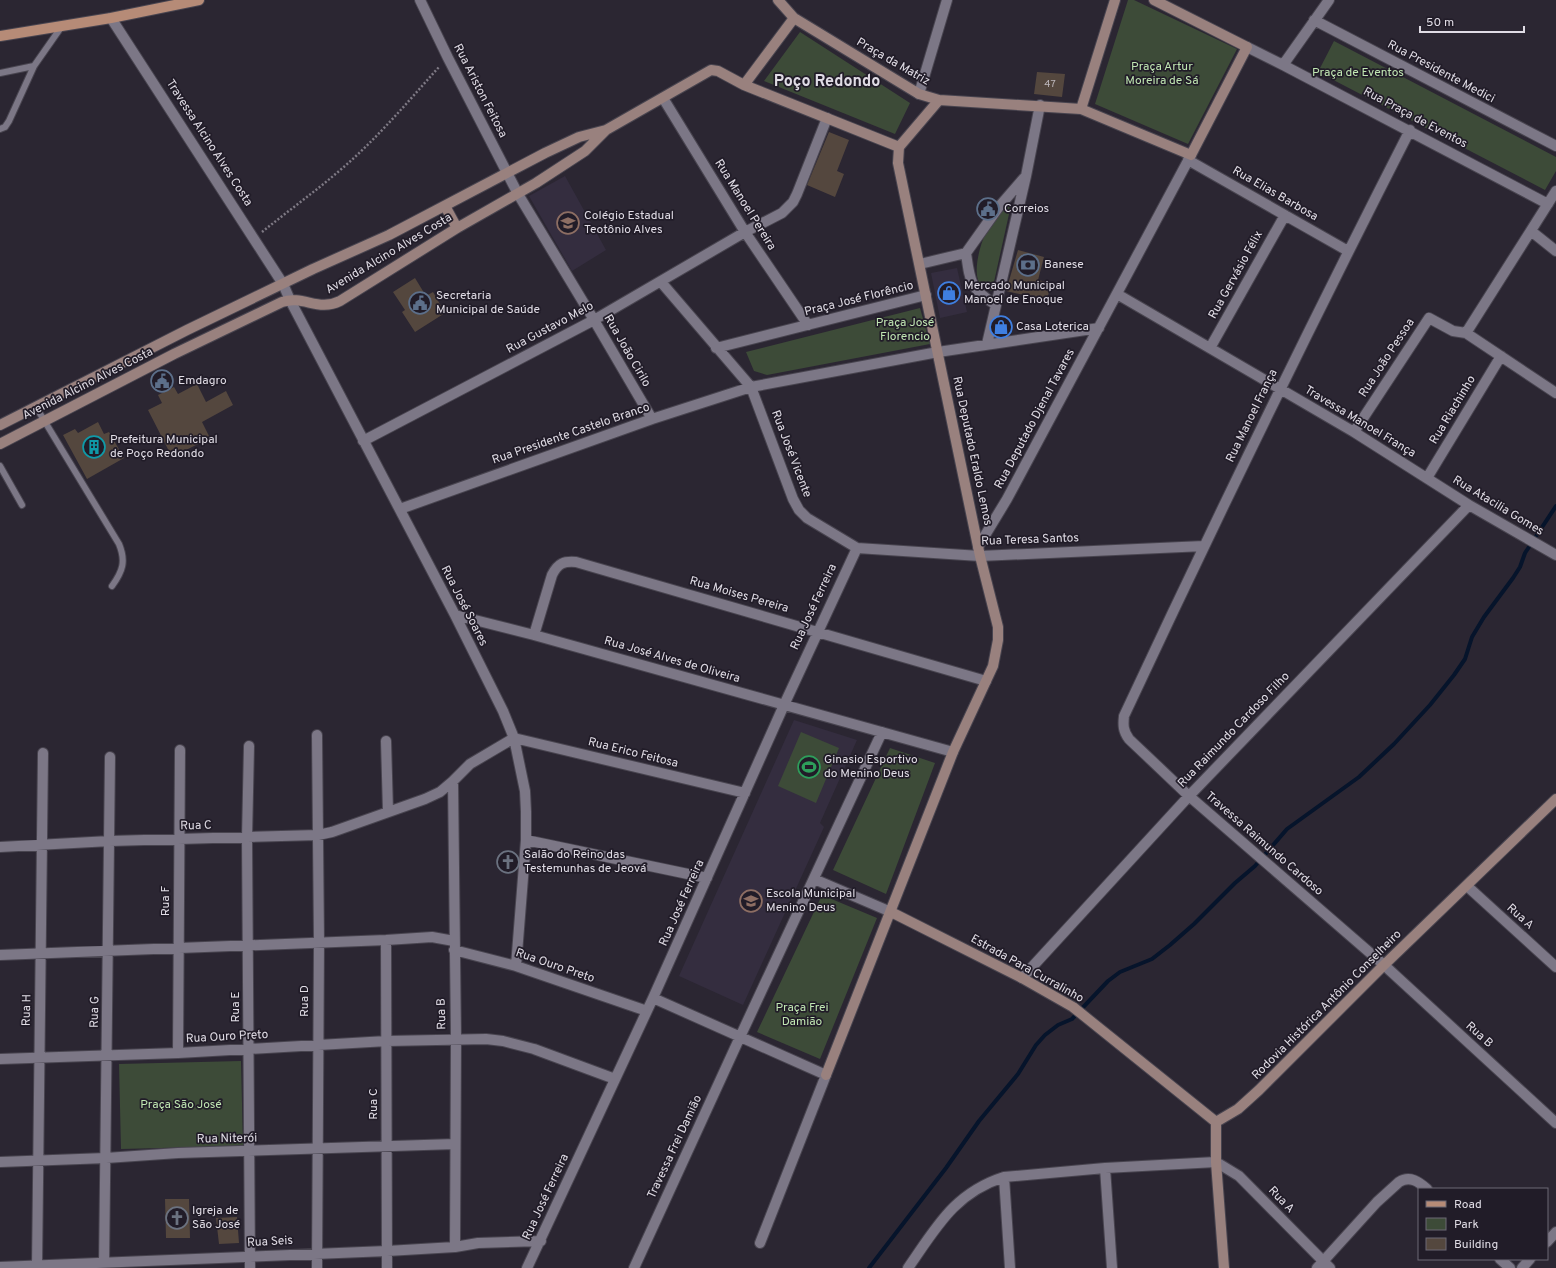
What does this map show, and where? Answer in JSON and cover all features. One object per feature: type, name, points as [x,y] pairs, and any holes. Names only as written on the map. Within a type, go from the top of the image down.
[{"type":"main road","points":[[0,36],[111,18],[199,0]]},
{"type":"street","name":"Rua Ariston Feitosa","points":[[420,0],[518,194]]},
{"type":"street","name":"Praça da Matriz","points":[[778,0],[794,18],[919,94],[939,100],[899,147]]},
{"type":"street","points":[[919,94],[947,0]]},
{"type":"street","points":[[1082,109],[1115,0]]},
{"type":"street","points":[[939,100],[1040,105],[1082,109],[1190,157],[1247,47],[1154,0]]},
{"type":"street","points":[[1283,65],[1329,0]]},
{"type":"street","name":"Travessa Alcino Alves Costa","points":[[111,18],[283,284]]},
{"type":"street","points":[[794,18],[744,85],[899,147],[898,163],[926,295]]},
{"type":"street","name":"Rua Presidente Medici","points":[[1314,20],[1556,146]]},
{"type":"street","name":"Rua Praça de Eventos","points":[[1247,47],[1410,130],[1548,204]]},
{"type":"street","name":"Avenida Alcino Alves Costa","points":[[0,425],[166,340],[313,269],[389,235],[579,137],[606,130],[711,70],[718,71],[744,85]]},
{"type":"street","name":"Rua Manoel Pereira","points":[[663,98],[746,232],[808,325]]},
{"type":"street","points":[[987,344],[1026,176],[1040,105]]},
{"type":"street","name":"Rua Gustavo Melo","points":[[363,441],[594,320],[746,232],[782,213],[793,202],[797,194],[827,118]]},
{"type":"street","name":"Avenida Alcino Alves Costa","points":[[0,444],[174,354],[282,302],[290,300],[302,301],[322,306],[334,304],[457,228],[518,194],[585,151],[606,130]]},
{"type":"street","name":"Rua Manoel França","points":[[1124,716],[1280,389],[1410,130]]},
{"type":"street","name":"Rua Elias Barbosa","points":[[1190,157],[1285,215],[1348,251]]},
{"type":"street","name":"Rua Deputado Djenal Tavares","points":[[979,551],[1190,157]]},
{"type":"street","points":[[920,264],[966,253],[998,208],[1026,176]]},
{"type":"street","points":[[1556,191],[1466,333],[1556,393]]},
{"type":"street","name":"Rua João Cirilo","points":[[518,194],[652,420]]},
{"type":"street","points":[[445,206],[457,228]]},
{"type":"street","name":"Rua Gervásio Félix","points":[[1210,348],[1285,215]]},
{"type":"street","points":[[1531,231],[1556,251]]},
{"type":"street","points":[[966,253],[969,273],[976,291],[982,297],[996,305]]},
{"type":"street","points":[[661,282],[751,387],[938,352],[1099,328]]},
{"type":"street","name":"Rua José Soares","points":[[283,284],[363,441],[455,615],[503,711],[514,738],[525,791],[526,812],[526,840],[516,966]]},
{"type":"street","name":"Travessa Manoel França","points":[[1117,294],[1354,432],[1427,478]]},
{"type":"street","name":"Praça José Florêncio","points":[[716,348],[926,295],[938,352]]},
{"type":"street","name":"Rua João Pessoa","points":[[1354,432],[1429,318],[1453,331],[1466,333]]},
{"type":"street","points":[[166,340],[174,354]]},
{"type":"street","name":"Rua Deputado Eraldo Lemos","points":[[938,352],[979,551],[998,628],[996,654],[993,666],[986,681]]},
{"type":"street","name":"Rua Riachinho","points":[[1427,478],[1501,356]]},
{"type":"street","name":"Rua Presidente Castelo Branco","points":[[400,509],[652,420],[751,387]]},
{"type":"street","name":"Rua José Vicente","points":[[751,387],[793,499],[799,510],[807,518],[857,548]]},
{"type":"street","name":"Rua Atacilia Gomes","points":[[1427,478],[1469,505],[1556,555]]},
{"type":"street","name":"Rua Raimundo Cardoso Filho","points":[[1022,978],[1189,796],[1469,505]]},
{"type":"street","name":"Rua Teresa Santos","points":[[857,548],[979,551],[1204,546]]},
{"type":"street","name":"Rua José Ferreira","points":[[527,1268],[541,1241],[653,998],[817,632],[857,548]]},
{"type":"street","name":"Rua Moises Pereira","points":[[534,635],[552,575],[556,568],[566,561],[576,562],[986,681]]},
{"type":"street","name":"Rua José Alves de Oliveira","points":[[455,615],[534,635],[882,732]]},
{"type":"street","points":[[760,1243],[953,752],[986,681]]},
{"type":"street","name":"Travessa Raimundo Cardoso","points":[[1124,716],[1124,733],[1129,739],[1189,796],[1384,965]]},
{"type":"street","points":[[740,1037],[882,732],[953,752]]},
{"type":"street","name":"Rua D","points":[[317,735],[317,1268]]},
{"type":"street","name":"Rua C","points":[[0,847],[110,841],[318,835],[332,832],[425,799],[440,792],[470,764],[514,738]]},
{"type":"street","name":"Rua Erico Feitosa","points":[[514,738],[745,793]]},
{"type":"street","points":[[386,741],[388,811]]},
{"type":"street","name":"Rua E","points":[[249,746],[247,838],[250,1268]]},
{"type":"street","name":"Rua F","points":[[178,1053],[180,750]]},
{"type":"street","name":"Rua H","points":[[37,1267],[43,753]]},
{"type":"street","name":"Rua G","points":[[104,1266],[109,951],[110,757]]},
{"type":"street","name":"Rua B","points":[[453,781],[456,1039],[455,1247]]},
{"type":"street","name":"Rodovia Histórica Antônio Conselheiro","points":[[1216,1122],[1238,1109],[1556,799]]},
{"type":"street","points":[[526,840],[707,878]]},
{"type":"street","points":[[814,879],[891,912]]},
{"type":"street","name":"Rua A","points":[[1467,886],[1556,967]]},
{"type":"street","name":"Estrada Para Curralinho","points":[[891,912],[1022,978],[1073,1007],[1216,1122]]},
{"type":"street","name":"Rua Ouro Preto","points":[[0,955],[179,949],[432,937],[454,946],[647,1011]]},
{"type":"street","name":"Rua C","points":[[386,940],[387,1268]]},
{"type":"street","name":"Rua B","points":[[1384,965],[1556,1123]]},
{"type":"street","points":[[653,998],[826,1075]]},
{"type":"street","name":"Travessa Frei Damião","points":[[634,1268],[740,1037]]},
{"type":"street","name":"Rua Ouro Preto","points":[[0,1059],[178,1053],[387,1041],[486,1039],[516,1044],[615,1079]]},
{"type":"street","points":[[1216,1122],[1216,1162],[1224,1268]]},
{"type":"street","name":"Rua Niterói","points":[[0,1162],[106,1158],[178,1153],[455,1144]]},
{"type":"street","points":[[908,1268],[940,1222],[959,1200],[988,1182],[1004,1177],[1105,1168],[1216,1162]]},
{"type":"street","name":"Rua A","points":[[1216,1162],[1239,1176],[1323,1266],[1377,1202],[1400,1182],[1404,1179],[1415,1180],[1426,1188]]},
{"type":"street","points":[[1105,1168],[1112,1268]]},
{"type":"street","points":[[1004,1177],[1010,1268]]},
{"type":"street","points":[[1548,1241],[1556,1232]]},
{"type":"street","name":"Rua Seis","points":[[0,1267],[177,1264],[250,1256],[387,1251],[455,1247],[478,1243],[541,1241]]},
{"type":"street","points":[[1501,1260],[1510,1268]]},
{"type":"street","points":[[1522,1268],[1529,1260]]},
{"type":"lane","points":[[0,129],[5,127],[10,121],[34,66],[62,26]]},
{"type":"lane","points":[[0,73],[34,66]]},
{"type":"lane","points":[[36,407],[119,544],[124,559],[123,568],[112,586]]},
{"type":"lane","points":[[0,466],[22,505]]},
{"type":"path","points":[[254,238],[339,171],[402,108],[448,58]]},
{"type":"shaded area","name":"Colégio Estadual Teotônio Alves","points":[[565,176],[606,250],[572,271],[529,196]]},
{"type":"shaded area","name":"Mercado Municipal Manoel de Enoque","points":[[957,268],[967,312],[940,318],[931,273]]},
{"type":"shaded area","name":"Escola Municipal Menino Deus","points":[[794,720],[857,740],[820,823],[824,827],[743,1005],[679,976]]},
{"type":"green space","name":"Praça Artur Moreira de Sá","points":[[1128,0],[1134,0],[1237,49],[1188,144],[1095,104]]},
{"type":"green space","points":[[800,32],[910,103],[895,134],[764,81]]},
{"type":"green space","name":"Praça de Eventos","points":[[1334,41],[1556,157],[1556,171],[1545,190],[1318,72]]},
{"type":"green space","points":[[1007,205],[1011,205],[992,291],[983,287],[979,282],[977,277],[978,258],[986,233]]},
{"type":"green space","name":"Praça José Florencio","points":[[920,308],[930,344],[767,375],[754,371],[746,352]]},
{"type":"green space","name":"Ginasio Esportivo do Menino Deus","points":[[801,732],[839,748],[816,803],[778,786]]},
{"type":"green space","points":[[890,748],[935,763],[886,894],[833,870]]},
{"type":"green space","name":"Praça Frei Damião","points":[[822,895],[877,918],[820,1059],[757,1032]]},
{"type":"green space","name":"Praça São José","points":[[241,1061],[243,1146],[121,1149],[119,1064]]},
{"type":"building","points":[[1037,72],[1065,74],[1062,97],[1034,94]]},
{"type":"building","points":[[829,132],[849,140],[837,171],[844,174],[835,197],[807,185]]},
{"type":"building","points":[[1018,250],[1044,257],[1038,280],[1051,283],[1047,300],[1006,291]]},
{"type":"building","name":"Secretaria Municipal de Saúde","points":[[415,278],[426,296],[433,292],[445,313],[415,332],[402,312],[405,310],[393,292]]},
{"type":"building","points":[[197,384],[206,402],[226,391],[233,405],[202,422],[210,438],[172,457],[148,410],[162,403],[158,395],[174,387],[178,394]]},
{"type":"building","name":"Prefeitura Municipal de Poço Redondo","points":[[98,422],[104,434],[109,432],[124,458],[87,479],[63,435],[75,429],[78,433]]},
{"type":"building","name":"Igreja de São José","points":[[165,1199],[189,1199],[190,1238],[166,1238]]},
{"type":"building","points":[[237,1217],[239,1243],[219,1244],[216,1218]]},
{"type":"waterway","points":[[869,1268],[946,1168],[979,1121],[1018,1074],[1036,1045],[1045,1035],[1058,1025],[1072,1019],[1108,981],[1120,972],[1152,959],[1170,945],[1255,866],[1287,829],[1359,777],[1394,744],[1430,705],[1465,659],[1472,637],[1484,617],[1513,578],[1520,567],[1525,553],[1556,506]]},
{"type":"place","name":"Correios","points":[[988,209]]},
{"type":"place","name":"Colégio Estadual Teotônio Alves","points":[[568,223]]},
{"type":"place","name":"Banese","points":[[1028,265]]},
{"type":"place","name":"Mercado Municipal Manoel de Enoque","points":[[949,293]]},
{"type":"place","name":"Secretaria Municipal de Saúde","points":[[420,303]]},
{"type":"place","name":"Casa Loterica","points":[[1001,327]]},
{"type":"place","name":"Emdagro","points":[[162,381]]},
{"type":"place","name":"Prefeitura Municipal de Poço Redondo","points":[[94,447]]},
{"type":"place","name":"Ginasio Esportivo do Menino Deus","points":[[809,767]]},
{"type":"place","name":"Salão do Reino das Testemunhas de Jeová","points":[[508,862]]},
{"type":"place","name":"Escola Municipal Menino Deus","points":[[751,901]]},
{"type":"place","name":"Igreja de São José","points":[[177,1218]]},
{"type":"district","name":"Poço Redondo","points":[[827,82]]}]
